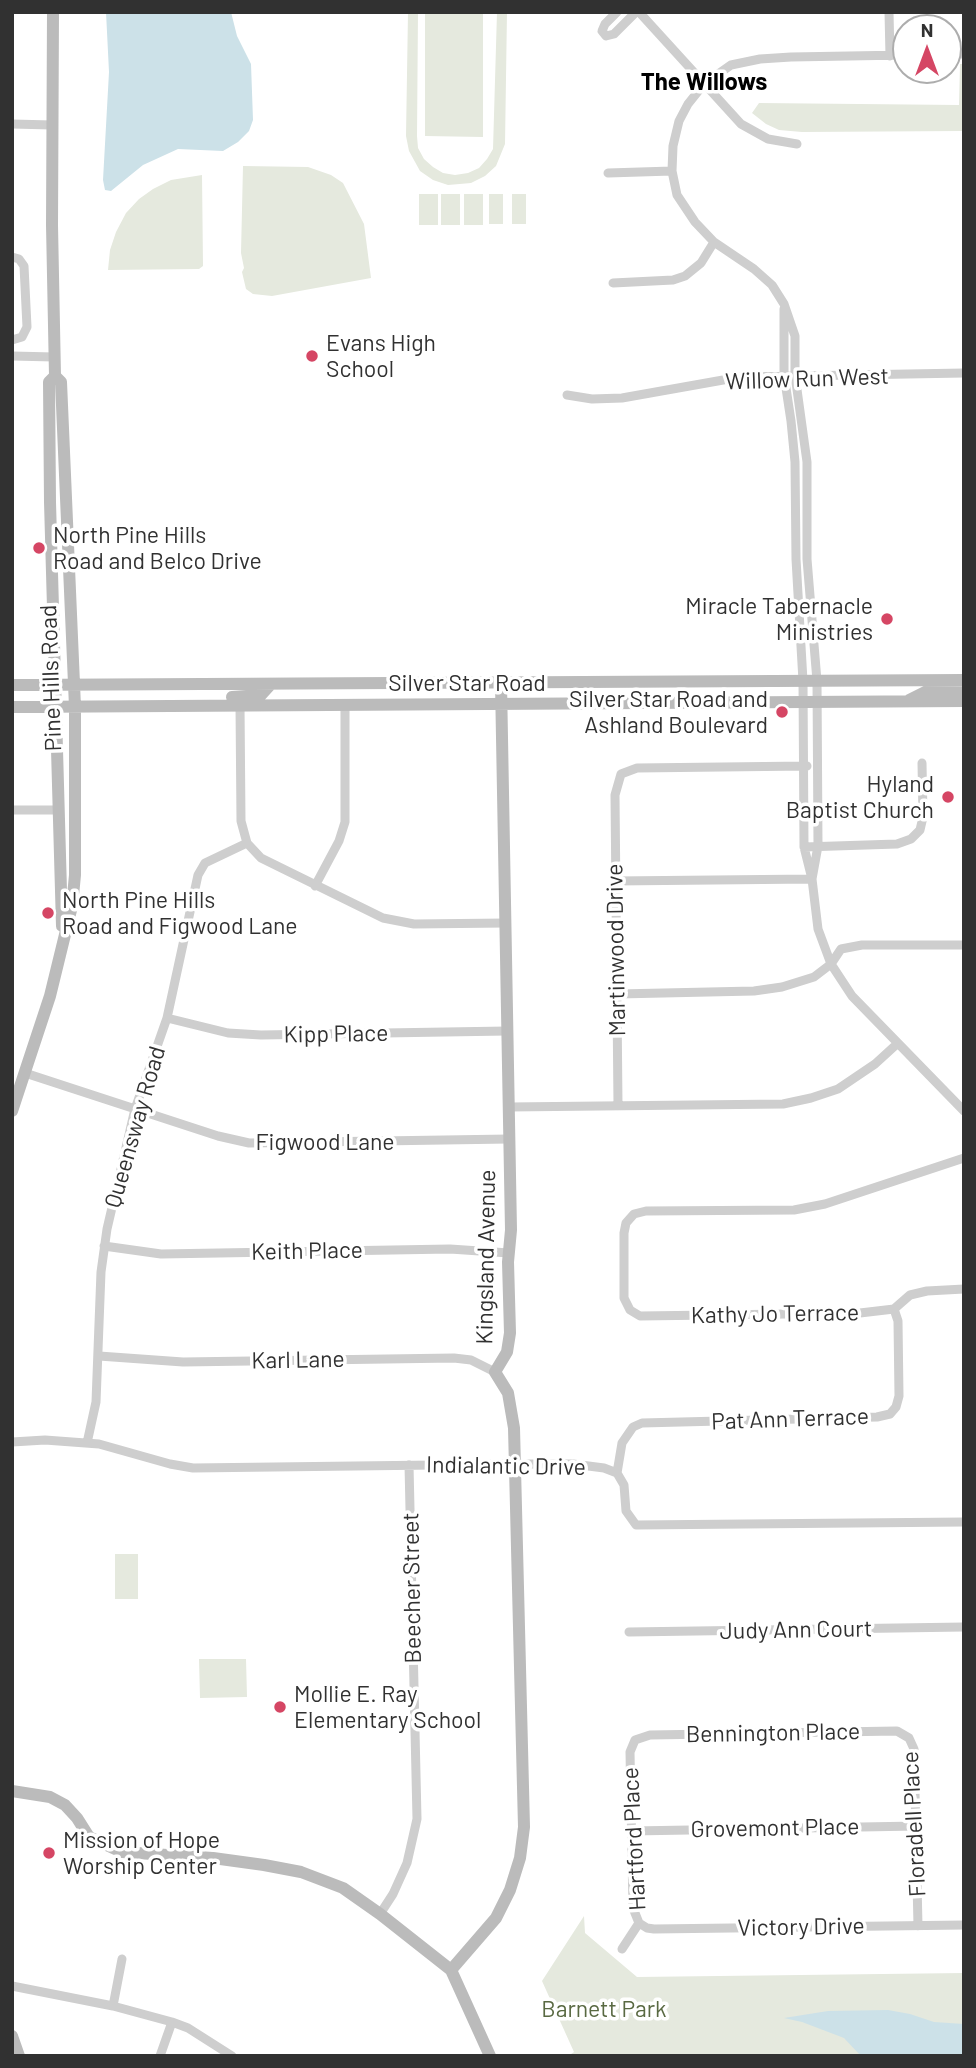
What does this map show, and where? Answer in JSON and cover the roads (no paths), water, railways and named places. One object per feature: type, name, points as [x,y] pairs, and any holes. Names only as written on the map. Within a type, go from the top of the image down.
[{"type":"main road","name":"Pine Hills Road","points":[[12,1111],[50,996],[62,937],[72,906],[75,875],[75,707],[61,382],[55,376],[54,357],[53,12]]},
{"type":"main road","name":"Pine Hills Road","points":[[55,376],[48,382],[62,937]]},
{"type":"main road","name":"Silver Star Road","points":[[12,685],[964,680]]},
{"type":"main road","name":"Kingsland Avenue","points":[[451,1970],[496,1918],[510,1890],[520,1858],[524,1827],[516,1464],[511,1401],[495,1372],[510,1340],[511,1230],[501,683]]},
{"type":"main road","points":[[138,706],[261,695],[271,684]]},
{"type":"main road","points":[[905,701],[925,692],[964,692]]},
{"type":"main road","name":"Silver Star Road","points":[[12,707],[964,701]]},
{"type":"main road","points":[[12,1791],[50,1797],[65,1805],[89,1837],[122,1852],[213,1858],[301,1872],[343,1888],[451,1970],[490,2056]]},
{"type":"main road","points":[[12,2036],[19,2056]]},
{"type":"street","points":[[617,12],[605,24],[602,31],[606,36],[614,34],[638,12],[741,124],[768,139],[797,144]]},
{"type":"street","points":[[812,879],[818,846],[818,702],[807,559],[807,462],[795,375],[795,336],[784,304],[772,285],[754,269],[714,242],[695,222],[677,195],[672,171],[673,146],[679,121],[688,104],[704,84],[731,65],[760,59],[890,55],[889,12]]},
{"type":"street","points":[[12,124],[52,125]]},
{"type":"street","points":[[608,173],[672,171]]},
{"type":"street","points":[[613,284],[673,280],[685,276],[701,263],[714,242]]},
{"type":"street","points":[[12,257],[23,262],[25,270],[27,327],[22,337],[12,340]]},
{"type":"street","points":[[784,304],[784,375],[792,421],[795,462],[796,559],[803,681],[804,847],[812,879],[818,929],[831,964],[852,996],[964,1111]]},
{"type":"street","points":[[12,356],[54,357]]},
{"type":"street","name":"Willow Run West","points":[[568,395],[592,399],[622,398],[740,377],[964,373]]},
{"type":"street","points":[[316,886],[339,841],[345,822],[345,704]]},
{"type":"street","points":[[240,705],[242,821],[247,843],[268,863],[368,912],[399,922],[506,923]]},
{"type":"street","points":[[804,847],[897,844],[911,839],[920,830],[923,817],[922,763]]},
{"type":"street","points":[[803,766],[818,766]]},
{"type":"street","name":"Martinwood Drive","points":[[618,1105],[615,795],[621,775],[637,768],[803,766]]},
{"type":"street","points":[[12,810],[58,810]]},
{"type":"street","name":"Queensway Road","points":[[86,1443],[96,1402],[104,1246],[135,1109],[167,1018],[200,870],[205,863],[247,843]]},
{"type":"street","points":[[615,881],[812,879]]},
{"type":"street","points":[[618,994],[754,992],[814,977],[831,964],[841,949],[862,945],[964,944]]},
{"type":"street","name":"Kipp Place","points":[[167,1018],[228,1033],[261,1035],[507,1031]]},
{"type":"street","points":[[509,1107],[783,1104],[838,1088],[876,1064],[898,1043]]},
{"type":"street","name":"Figwood Lane","points":[[25,1073],[218,1136],[250,1143],[509,1139]]},
{"type":"street","name":"Kathy Jo Terrace","points":[[964,1158],[825,1204],[794,1210],[646,1211],[634,1214],[626,1223],[624,1233],[624,1298],[630,1310],[640,1316],[860,1313],[894,1309],[911,1295],[927,1291],[964,1289]]},
{"type":"street","name":"Keith Place","points":[[104,1246],[161,1254],[450,1249],[509,1253]]},
{"type":"street","name":"Pat Ann Terrace","points":[[617,1473],[622,1443],[633,1427],[642,1423],[877,1417],[890,1414],[896,1407],[899,1396],[898,1321],[894,1309]]},
{"type":"street","name":"Karl Lane","points":[[99,1356],[183,1362],[454,1357],[471,1360],[495,1372]]},
{"type":"street","name":"Indialantic Drive","points":[[12,1442],[50,1440],[86,1443],[193,1468],[573,1464],[604,1468],[617,1473],[624,1485],[626,1511],[636,1525],[964,1521]]},
{"type":"street","name":"Beecher Street","points":[[380,1914],[393,1894],[407,1863],[417,1819],[409,1465]]},
{"type":"street","name":"Judy Ann Court","points":[[629,1632],[964,1628]]},
{"type":"street","name":"Bennington Place","points":[[650,1735],[897,1731]]},
{"type":"street","name":"Floradell Place","points":[[897,1731],[909,1738],[914,1749],[919,1926]]},
{"type":"street","name":"Hartford Place","points":[[622,1949],[639,1923],[633,1908],[630,1752],[635,1740],[650,1735]]},
{"type":"street","name":"Grovemont Place","points":[[632,1831],[918,1826]]},
{"type":"street","name":"Victory Drive","points":[[639,1923],[654,1930],[964,1925]]},
{"type":"street","points":[[113,2006],[122,1959]]},
{"type":"street","points":[[12,1986],[113,2006],[172,2022],[188,2028],[232,2056]]},
{"type":"street","points":[[160,2056],[172,2022]]},
{"type":"water","points":[[106,12],[231,12],[237,36],[251,64],[253,120],[249,131],[223,151],[178,149],[143,165],[111,191],[105,190],[103,180],[109,72]]},
{"type":"water","points":[[888,2010],[934,2022],[964,2024],[964,2056],[861,2056],[844,2038],[784,2018],[828,2011]]},
{"type":"place","name":"Evans High School","points":[[312,356]]},
{"type":"place","name":"North Pine Hills Road and Belco Drive","points":[[39,548]]},
{"type":"place","name":"Miracle Tabernacle Ministries","points":[[887,619]]},
{"type":"place","name":"Silver Star Road and Ashland Boulevard","points":[[782,712]]},
{"type":"place","name":"Hyland Baptist Church","points":[[948,797]]},
{"type":"place","name":"North Pine Hills Road and Figwood Lane","points":[[48,913]]},
{"type":"place","name":"Mollie E. Ray Elementary School","points":[[280,1707]]},
{"type":"place","name":"Mission of Hope Worship Center","points":[[49,1853]]},
{"type":"district","name":"The Willows","points":[[704,82]]},
{"type":"park label","name":"Barnett Park","points":[[604,2009]]}]
